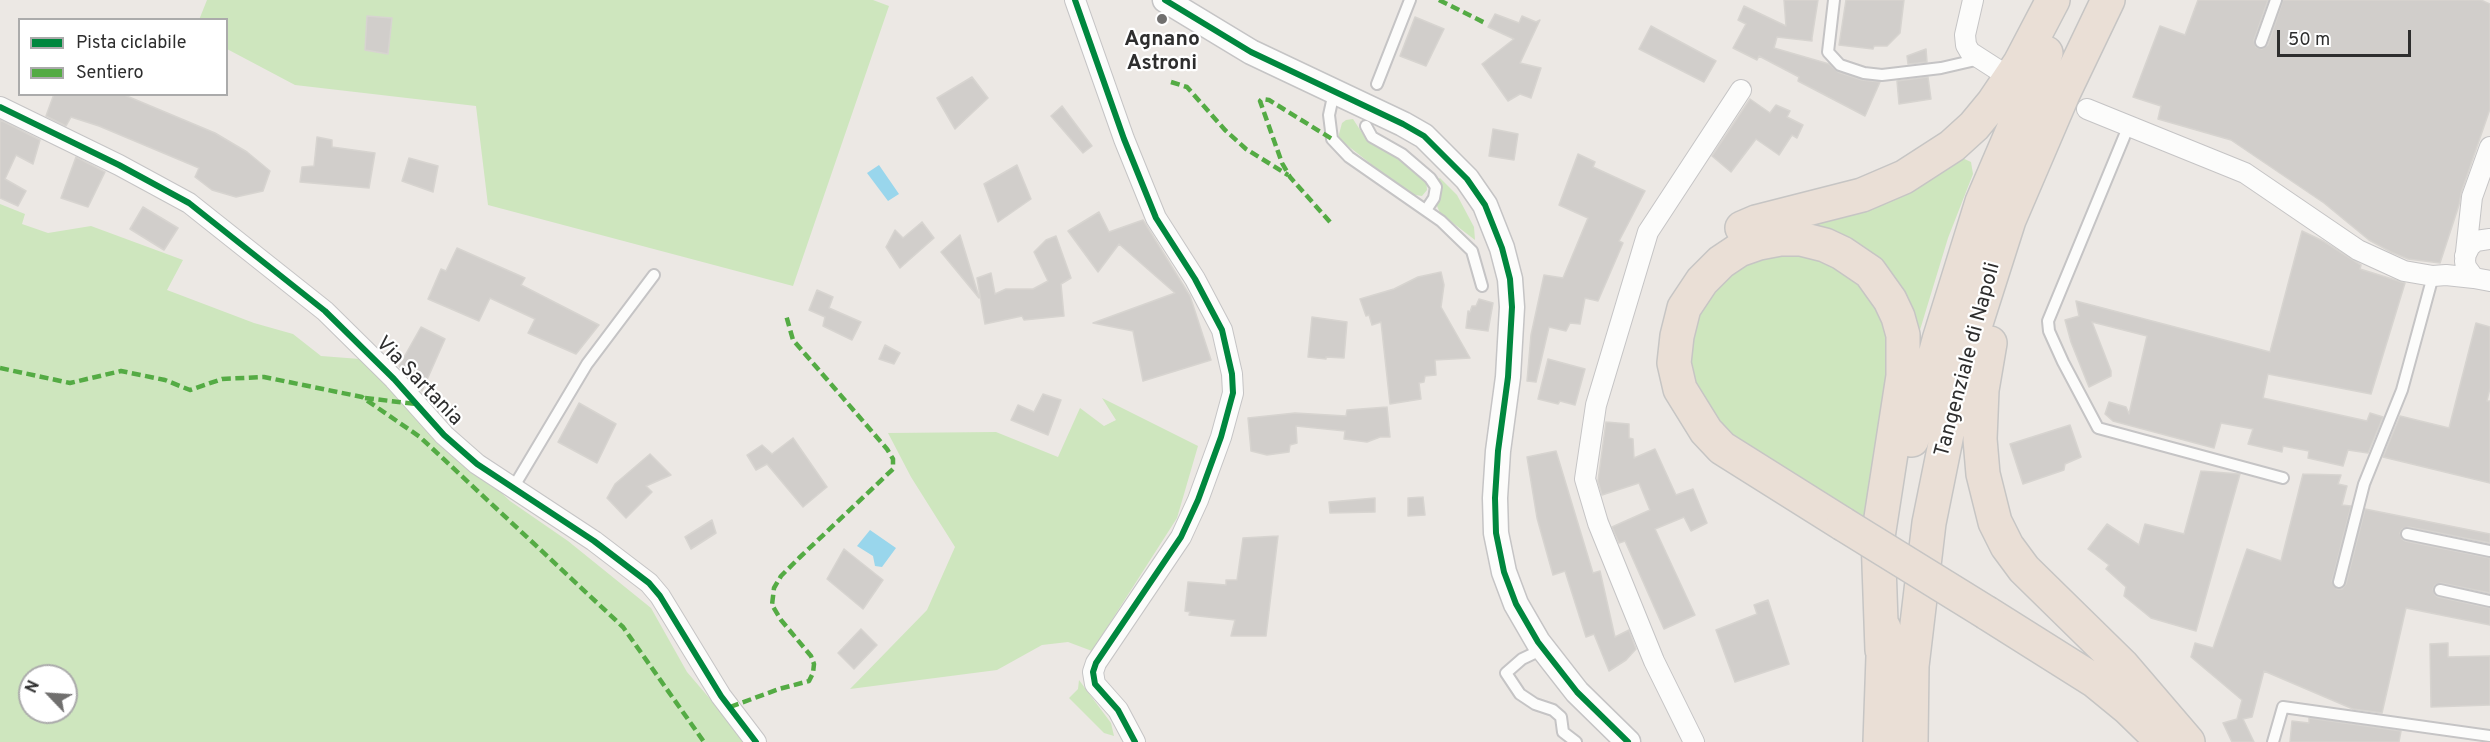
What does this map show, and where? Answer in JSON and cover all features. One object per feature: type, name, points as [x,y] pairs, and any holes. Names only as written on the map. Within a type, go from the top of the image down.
[{"type":"highway","points":[[2053,0],[2020,63],[1993,103],[1974,126],[1952,146],[1904,177],[1862,195],[1756,222],[1721,237],[1695,257],[1673,286],[1659,320],[1656,352],[1659,384],[1673,416],[1692,444],[1711,461],[1738,480],[1839,533],[1982,620],[2096,681],[2163,742]]},
{"type":"highway","name":"Tangenziale di Napoli","points":[[1880,742],[1882,650],[1897,519],[1910,450],[1939,340],[1982,202],[2028,92],[2071,0]]},
{"type":"highway","name":"Tangenziale di Napoli","points":[[1911,742],[1912,666],[1929,523],[1947,434],[1970,342],[2009,220],[2075,101],[2108,0]]},
{"type":"highway","points":[[2075,101],[2014,261],[1992,336],[1985,368],[1980,416],[1983,474],[1995,522],[2007,546],[2024,569],[2122,665],[2188,742]]},
{"type":"highway","points":[[1839,533],[1722,447],[1692,411],[1680,389],[1674,363],[1677,336],[1684,308],[1702,281],[1721,262],[1739,250],[1780,239],[1801,239],[1825,245],[1842,253],[1870,272],[1890,300],[1898,317],[1903,335],[1903,376],[1878,537],[1882,650]]},
{"type":"highway","points":[[1982,620],[2073,688],[2137,742]]},
{"type":"street","points":[[1076,0],[1124,139],[1156,219],[1195,279],[1222,330],[1232,374],[1233,393],[1221,437],[1198,500],[1181,537],[1096,663],[1093,672],[1095,684],[1118,710],[1135,742]]},
{"type":"street","points":[[1165,0],[1251,52],[1424,136],[1467,179],[1485,205],[1499,240],[1510,279],[1512,307],[1508,377],[1495,498],[1496,533],[1504,572],[1516,604],[1544,649],[1577,692],[1629,742]]},
{"type":"street","points":[[1973,0],[1965,35],[1966,45],[1970,52],[1998,70]]},
{"type":"street","points":[[1694,742],[1654,661],[1598,523],[1585,479],[1596,405],[1648,232],[1741,90]]},
{"type":"street","points":[[2075,101],[2129,126],[2245,173],[2358,250],[2404,271],[2482,280]]},
{"type":"street","name":"Via Sartania","points":[[0,107],[119,165],[189,203],[325,311],[394,379],[444,435],[477,464],[594,541],[649,583],[660,596],[721,696],[756,742]]},
{"type":"street","points":[[2482,280],[2466,267],[2466,254],[2472,197],[2490,147]]},
{"type":"street","points":[[2440,275],[2459,264],[2476,241],[2490,239]]},
{"type":"lane","points":[[1377,84],[1410,0]]},
{"type":"lane","points":[[1834,0],[1828,52],[1840,65],[1864,73],[1882,75],[1941,68],[1980,59]]},
{"type":"lane","points":[[2261,42],[2276,0]]},
{"type":"lane","points":[[1334,92],[1329,116],[1332,139],[1349,157],[1441,221],[1472,251],[1482,286]]},
{"type":"lane","points":[[1366,126],[1372,136],[1402,154],[1430,178],[1436,187],[1434,198],[1426,210]]},
{"type":"lane","points":[[2129,126],[2048,321],[2049,331],[2098,428],[2283,478]]},
{"type":"lane","points":[[513,488],[587,364],[654,275]]},
{"type":"lane","points":[[2339,582],[2364,484],[2402,390],[2440,275]]},
{"type":"lane","points":[[2407,534],[2490,551]]},
{"type":"lane","points":[[2440,590],[2490,600]]},
{"type":"lane","points":[[1544,649],[1522,659],[1506,673],[1520,694],[1535,704],[1553,710],[1561,717],[1563,732],[1576,742]]},
{"type":"lane","points":[[2273,742],[2283,707],[2490,736]]},
{"type":"green space","points":[[207,0],[873,0],[889,6],[793,286],[488,205],[476,106],[295,85],[228,50],[228,18],[200,18]]},
{"type":"green space","points":[[1353,119],[1364,136],[1391,152],[1426,179],[1427,190],[1422,196],[1409,194],[1338,138],[1342,123]]},
{"type":"green space","points":[[1958,156],[1971,162],[1973,174],[1948,238],[1916,343],[1911,324],[1794,226]]},
{"type":"green space","points":[[1440,178],[1457,195],[1474,227],[1475,240],[1440,213],[1437,206],[1437,180]]},
{"type":"green space","points":[[0,204],[25,214],[22,224],[48,233],[91,226],[183,260],[167,290],[254,323],[293,334],[321,356],[360,359],[510,501],[568,541],[651,608],[687,672],[747,742],[0,742]]},
{"type":"green space","points":[[1809,250],[1864,279],[1897,356],[1870,528],[1750,456],[1694,395],[1686,352],[1702,299],[1749,256]]},
{"type":"green space","points":[[1102,398],[1198,446],[1177,518],[1092,651],[1068,642],[1042,645],[997,670],[850,689],[927,610],[955,547],[911,477],[888,433],[996,432],[1058,457],[1080,408],[1104,426],[1116,420]]},
{"type":"green space","points":[[1079,680],[1111,723],[1114,736],[1104,733],[1069,698],[1078,689]]},
{"type":"water","points":[[879,165],[899,194],[888,201],[867,173]]},
{"type":"water","points":[[870,530],[896,548],[882,567],[875,566],[873,556],[857,546]]},
{"type":"building","points":[[1784,0],[1818,0],[1812,41],[1777,37],[1774,48],[1829,64],[1838,72],[1862,80],[1880,82],[1865,116],[1798,81],[1799,77],[1759,56],[1757,60],[1733,48],[1746,24],[1738,20],[1744,6],[1786,26]]},
{"type":"building","points":[[1846,0],[1904,0],[1900,33],[1887,46],[1874,46],[1873,49],[1839,45]]},
{"type":"building","points":[[2198,0],[2268,0],[2254,40],[2256,47],[2262,49],[2268,45],[2283,0],[2481,0],[2490,4],[2490,109],[2440,263],[2408,259],[2391,252],[2369,240],[2324,203],[2231,140],[2158,119],[2161,106],[2133,97],[2160,26],[2185,35]]},
{"type":"building","points":[[1495,14],[1519,23],[1522,16],[1536,22],[1540,20],[1520,63],[1541,68],[1531,98],[1520,94],[1508,101],[1482,64],[1514,39],[1488,27]]},
{"type":"building","points":[[367,16],[392,18],[388,54],[365,50]]},
{"type":"building","points":[[1415,17],[1444,29],[1426,66],[1400,56]]},
{"type":"building","points":[[1651,26],[1716,61],[1704,82],[1639,49]]},
{"type":"building","points":[[1926,49],[1927,62],[1908,64],[1907,56]]},
{"type":"building","points":[[972,77],[988,98],[955,129],[937,98]]},
{"type":"building","points":[[1928,77],[1931,99],[1899,104],[1897,81]]},
{"type":"building","points":[[53,96],[127,96],[215,133],[247,152],[270,171],[263,191],[236,197],[212,190],[195,177],[199,168],[99,126],[71,117],[66,126],[46,116]]},
{"type":"building","points":[[1750,99],[1770,113],[1776,105],[1790,111],[1787,117],[1803,125],[1797,138],[1792,135],[1779,155],[1756,139],[1731,172],[1712,156]]},
{"type":"building","points":[[1062,106],[1092,146],[1083,153],[1051,116]]},
{"type":"building","points":[[0,120],[40,140],[33,164],[16,155],[5,179],[26,191],[18,206],[0,198]]},
{"type":"building","points":[[1493,129],[1518,134],[1514,160],[1489,156]]},
{"type":"building","points":[[317,137],[332,140],[332,147],[375,153],[369,188],[300,182],[302,167],[314,166]]},
{"type":"building","points":[[1578,154],[1595,162],[1593,167],[1645,191],[1619,241],[1623,243],[1598,301],[1585,298],[1580,324],[1570,323],[1566,331],[1549,327],[1536,382],[1527,381],[1531,335],[1544,275],[1563,278],[1588,218],[1559,205]]},
{"type":"building","points":[[76,157],[105,172],[88,207],[61,198]]},
{"type":"building","points":[[409,158],[438,166],[433,192],[402,181]]},
{"type":"building","points":[[1017,165],[1031,199],[998,222],[984,184]]},
{"type":"building","points":[[143,207],[178,228],[164,250],[130,229]]},
{"type":"building","points":[[1099,212],[1109,232],[1143,220],[1190,296],[1211,360],[1143,381],[1133,331],[1093,323],[1175,293],[1119,244],[1098,272],[1068,231]]},
{"type":"building","points":[[922,222],[934,238],[900,268],[886,247],[895,230],[903,238]]},
{"type":"building","points":[[2302,231],[2323,241],[2361,265],[2360,269],[2405,283],[2371,394],[2268,374],[2263,398],[2367,421],[2370,413],[2383,417],[2368,453],[2348,450],[2343,466],[2308,458],[2309,451],[2283,446],[2282,452],[2248,444],[2253,429],[2221,423],[2214,448],[2113,421],[2105,414],[2109,402],[2126,407],[2129,414],[2147,336],[2092,322],[2111,376],[2089,387],[2065,320],[2079,316],[2076,301],[2270,352]]},
{"type":"building","points":[[960,235],[979,297],[979,298],[941,252]]},
{"type":"building","points":[[1056,236],[1071,278],[1061,284],[1064,316],[1024,320],[1022,316],[985,324],[977,278],[991,273],[995,294],[1006,289],[1033,289],[1048,281],[1034,252],[1046,240]]},
{"type":"building","points":[[457,248],[525,278],[521,285],[599,325],[576,354],[528,333],[535,319],[490,298],[479,321],[428,299],[441,269],[446,271]]},
{"type":"building","points":[[1441,272],[1444,285],[1441,307],[1470,358],[1435,360],[1436,375],[1425,376],[1424,382],[1419,383],[1421,399],[1390,404],[1381,322],[1372,325],[1360,299],[1394,289],[1418,277]]},
{"type":"building","points":[[817,290],[833,297],[829,308],[861,322],[852,340],[823,326],[825,317],[809,310]]},
{"type":"building","points":[[1479,299],[1493,303],[1488,331],[1466,328],[1468,311],[1470,312],[1472,306],[1476,306]]},
{"type":"building","points":[[1312,317],[1347,322],[1344,358],[1308,357]]},
{"type":"building","points":[[2476,323],[2490,327],[2490,388],[2487,401],[2490,401],[2490,483],[2383,457],[2400,416],[2449,428]]},
{"type":"building","points":[[421,327],[445,339],[422,391],[399,366]]},
{"type":"building","points":[[885,345],[900,353],[894,364],[879,359]]},
{"type":"building","points":[[1548,359],[1585,369],[1575,405],[1538,399]]},
{"type":"building","points":[[1043,394],[1061,400],[1048,435],[1011,420],[1018,405],[1034,412]]},
{"type":"building","points":[[579,403],[616,424],[597,463],[558,442]]},
{"type":"building","points":[[1387,407],[1390,437],[1380,437],[1367,442],[1344,439],[1345,431],[1296,426],[1297,443],[1290,445],[1289,452],[1267,455],[1251,451],[1248,418],[1295,413],[1346,416],[1347,410]]},
{"type":"building","points":[[1606,422],[1629,424],[1629,438],[1633,439],[1634,458],[1655,449],[1676,495],[1693,489],[1707,523],[1691,531],[1684,517],[1655,529],[1695,615],[1664,629],[1625,541],[1619,543],[1612,527],[1650,510],[1639,483],[1602,495],[1598,481]]},
{"type":"building","points":[[2070,425],[2081,457],[2065,464],[2064,470],[2023,484],[2010,444]]},
{"type":"building","points":[[793,438],[827,487],[803,507],[767,464],[756,470],[747,455],[762,445],[772,454]]},
{"type":"building","points":[[1556,451],[1593,573],[1600,571],[1615,637],[1629,630],[1636,649],[1626,660],[1609,671],[1594,634],[1586,637],[1565,571],[1553,575],[1537,518],[1527,457]]},
{"type":"building","points":[[650,454],[671,475],[646,486],[652,492],[626,518],[607,498],[615,484]]},
{"type":"building","points":[[2201,471],[2240,474],[2196,631],[2151,618],[2124,596],[2126,587],[2106,569],[2109,565],[2088,549],[2107,524],[2139,545],[2145,524],[2184,534]]},
{"type":"building","points":[[2303,474],[2341,475],[2338,484],[2347,486],[2342,505],[2351,506],[2332,581],[2337,589],[2342,589],[2346,584],[2365,509],[2490,534],[2490,543],[2409,527],[2402,529],[2400,533],[2405,541],[2490,558],[2490,593],[2441,583],[2435,585],[2433,589],[2438,597],[2490,608],[2490,625],[2406,608],[2382,713],[2353,709],[2264,671],[2252,717],[2243,719],[2254,742],[2232,742],[2223,723],[2237,719],[2242,700],[2191,657],[2195,643],[2213,648],[2247,549],[2281,561]]},
{"type":"building","points":[[1423,497],[1425,515],[1408,516],[1408,498]]},
{"type":"building","points":[[1375,498],[1375,512],[1330,513],[1329,502]]},
{"type":"building","points":[[712,520],[716,533],[691,549],[685,537]]},
{"type":"building","points":[[1278,536],[1266,636],[1231,636],[1235,620],[1189,615],[1190,612],[1185,611],[1188,582],[1226,585],[1226,580],[1237,580],[1243,538]]},
{"type":"building","points":[[844,549],[883,580],[863,609],[827,579]]},
{"type":"building","points":[[1768,600],[1789,664],[1735,682],[1716,630],[1757,614],[1754,605]]},
{"type":"building","points":[[861,629],[877,645],[854,669],[838,653]]},
{"type":"building","points":[[2448,643],[2448,657],[2490,656],[2490,705],[2431,707],[2430,644]]},
{"type":"building","points":[[2309,718],[2401,731],[2399,742],[2290,742],[2292,721],[2309,723]]},
{"type":"marked path","points":[[1439,0],[1485,23]]},
{"type":"marked path","points":[[1171,82],[1187,87],[1225,130],[1246,149],[1288,175]]},
{"type":"marked path","points":[[1330,222],[1290,177],[1282,163],[1260,101],[1269,100],[1332,139]]},
{"type":"marked path","points":[[730,707],[809,681],[814,664],[811,656],[781,620],[772,605],[774,588],[781,576],[893,469],[893,459],[887,449],[793,340],[786,315]]},
{"type":"marked path","points":[[0,368],[70,383],[121,371],[165,380],[190,390],[222,379],[264,377],[362,397],[420,437],[623,627],[704,742]]},
{"type":"marked path","points":[[365,398],[416,404]]},
{"type":"cycle path","points":[[1075,0],[1124,139],[1156,218],[1195,279],[1222,330],[1232,374],[1233,393],[1221,437],[1198,500],[1181,537],[1096,663],[1093,672],[1095,684],[1118,710],[1135,742]]},
{"type":"cycle path","points":[[1165,0],[1251,52],[1424,136],[1467,179],[1485,205],[1502,248],[1510,279],[1512,307],[1508,377],[1498,451],[1495,498],[1496,533],[1504,572],[1516,604],[1538,642],[1577,692],[1628,742]]},
{"type":"cycle path","points":[[0,107],[119,165],[189,203],[325,311],[394,379],[444,435],[477,464],[594,541],[649,583],[660,596],[721,696],[756,742]]},
{"type":"place","name":"Agnano Astroni","points":[[1162,19]]}]
